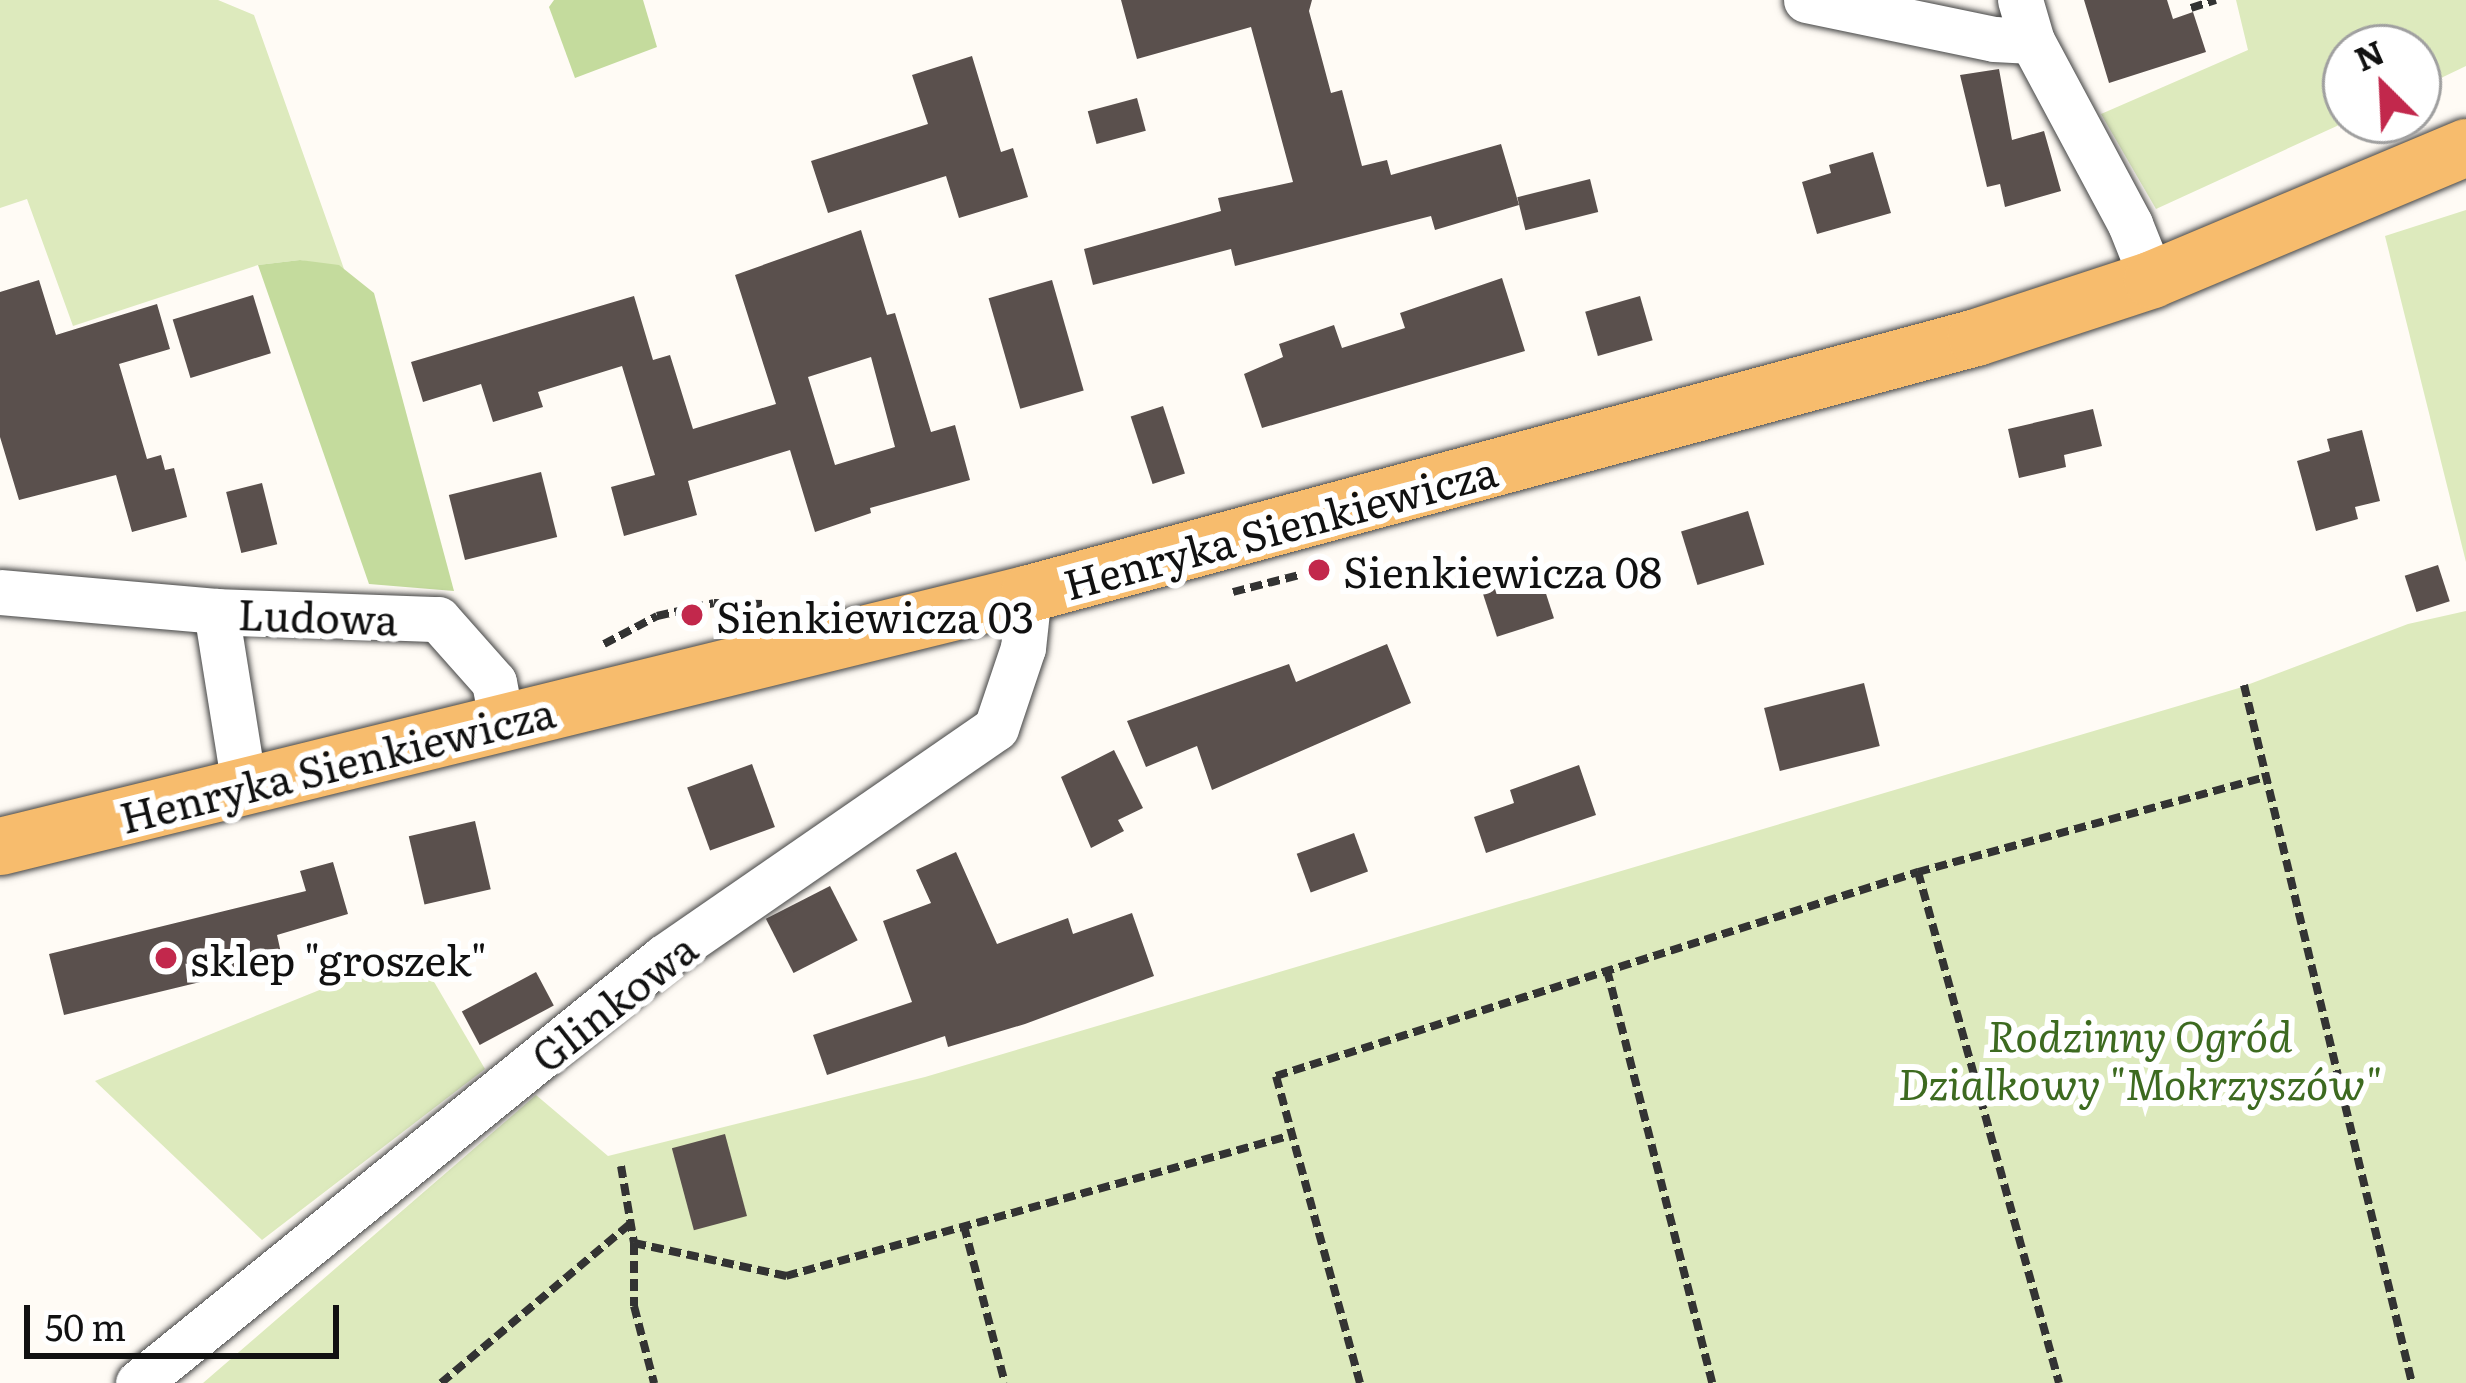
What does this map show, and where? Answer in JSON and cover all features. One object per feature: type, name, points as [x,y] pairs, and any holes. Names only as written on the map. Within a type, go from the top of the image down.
[{"type":"main road","name":"Henryka Sienkiewicza","points":[[0,846],[1029,593],[1976,337],[2152,279],[2466,147]]},
{"type":"street","points":[[1806,0],[1994,39],[2026,20],[2130,224],[2152,279]]},
{"type":"street","name":"Ludowa","points":[[0,592],[216,611],[438,619],[494,682],[502,724]]},
{"type":"street","name":"Glinkowa","points":[[138,1383],[664,957],[996,728],[1023,647],[1029,593]]},
{"type":"street","name":"Ludowa","points":[[216,611],[244,787]]},
{"type":"path","points":[[2191,8],[2216,0]]},
{"type":"path","points":[[2244,686],[2412,1383]]},
{"type":"path","points":[[1360,1383],[1276,1076],[1918,872],[2266,777]]},
{"type":"path","points":[[1918,872],[2059,1383]]},
{"type":"path","points":[[1607,970],[1712,1383]]},
{"type":"path","points":[[634,1243],[786,1276],[1292,1135]]},
{"type":"path","points":[[621,1166],[634,1243],[634,1306],[654,1383]]},
{"type":"path","points":[[441,1383],[631,1223]]},
{"type":"path","points":[[964,1226],[1005,1383]]},
{"type":"green space","points":[[0,0],[218,0],[254,15],[344,269],[300,260],[258,265],[73,326],[27,199],[0,208]]},
{"type":"green space","points":[[554,0],[643,0],[657,47],[575,78],[549,7]]},
{"type":"green space","points":[[2236,0],[2466,0],[2466,66],[2442,78],[2442,24],[2322,24],[2322,133],[2156,209],[2101,114],[2248,50]]},
{"type":"green space","points":[[2466,210],[2466,562],[2385,236]]},
{"type":"green space","points":[[300,260],[339,265],[374,293],[454,591],[369,584],[258,265]]},
{"type":"green space","name":"Rodzinny Ogród Dzialkowy \"Mokrzyszów\"","points":[[2466,611],[2466,1383],[203,1383],[536,1095],[608,1156],[925,1077],[2239,688],[2408,624]]},
{"type":"green space","points":[[416,951],[485,1069],[262,1240],[95,1081]]},
{"type":"building","points":[[1121,0],[1312,0],[1309,11],[1331,93],[1342,90],[1362,166],[1387,160],[1391,175],[1501,144],[1519,205],[1435,230],[1431,216],[1235,266],[1231,249],[1093,285],[1084,249],[1221,211],[1218,198],[1293,182],[1251,27],[1137,59]]},
{"type":"building","points":[[2084,0],[2167,0],[2173,19],[2193,12],[2206,52],[2109,83]]},
{"type":"building","points":[[972,56],[1001,152],[1013,148],[1028,197],[959,218],[946,176],[828,213],[811,161],[928,124],[912,75]]},
{"type":"building","points":[[1999,69],[2012,140],[2044,131],[2061,191],[2005,207],[2000,184],[1987,187],[1960,75]]},
{"type":"building","points":[[1137,98],[1146,131],[1097,144],[1088,111]]},
{"type":"building","points":[[1873,152],[1891,213],[1817,234],[1802,182],[1831,173],[1829,165]]},
{"type":"building","points":[[1590,179],[1598,212],[1525,230],[1517,197]]},
{"type":"building","points":[[861,230],[887,315],[895,313],[931,432],[955,425],[970,480],[870,508],[871,513],[815,532],[790,450],[688,481],[697,515],[624,536],[611,487],[655,475],[622,366],[538,392],[543,407],[493,422],[481,384],[423,402],[411,362],[634,296],[653,360],[670,355],[693,429],[776,404],[735,275]],"holes":[[[871,357],[895,447],[835,465],[808,377]]]},
{"type":"building","points":[[1502,278],[1525,351],[1262,428],[1244,374],[1283,357],[1279,344],[1334,325],[1342,348],[1405,328],[1400,313]]},
{"type":"building","points":[[39,280],[56,335],[157,304],[170,349],[119,364],[147,459],[161,455],[165,470],[174,468],[187,517],[132,532],[116,475],[19,500],[0,437],[0,292]]},
{"type":"building","points":[[1052,280],[1084,391],[1020,409],[989,298]]},
{"type":"building","points":[[253,295],[271,353],[191,378],[173,320]]},
{"type":"building","points":[[1640,296],[1653,340],[1598,356],[1585,312]]},
{"type":"building","points":[[1163,406],[1185,474],[1153,484],[1131,417]]},
{"type":"building","points":[[2093,409],[2102,446],[2064,455],[2066,467],[2019,478],[2008,429]]},
{"type":"building","points":[[2362,430],[2380,501],[2355,507],[2358,519],[2316,531],[2297,461],[2330,451],[2327,439]]},
{"type":"building","points":[[541,472],[557,537],[465,560],[449,495]]},
{"type":"building","points":[[262,483],[277,544],[241,553],[226,492]]},
{"type":"building","points":[[1748,511],[1764,565],[1697,585],[1681,531]]},
{"type":"building","points":[[2438,565],[2450,601],[2416,612],[2405,576]]},
{"type":"building","points":[[1537,566],[1554,618],[1497,637],[1480,585]]},
{"type":"building","points":[[1387,644],[1411,703],[1212,790],[1197,746],[1146,767],[1127,721],[1289,664],[1296,682]]},
{"type":"building","points":[[1864,683],[1880,746],[1780,771],[1764,708]]},
{"type":"building","points":[[1114,750],[1143,808],[1118,820],[1124,831],[1091,848],[1061,777]]},
{"type":"building","points":[[752,764],[775,827],[710,851],[687,788]]},
{"type":"building","points":[[1579,765],[1596,815],[1486,853],[1474,817],[1514,803],[1510,790]]},
{"type":"building","points":[[475,821],[491,889],[424,905],[409,836]]},
{"type":"building","points":[[1354,833],[1368,872],[1311,892],[1297,854]]},
{"type":"building","points":[[956,852],[997,944],[1068,918],[1073,934],[1132,913],[1154,976],[1025,1024],[948,1047],[945,1036],[827,1075],[813,1035],[912,1002],[883,921],[931,903],[916,870]]},
{"type":"building","name":"sklep \"groszek\"","points":[[333,862],[348,914],[277,935],[283,962],[64,1015],[49,954],[306,891],[300,871]]},
{"type":"building","points":[[830,886],[858,940],[794,973],[766,919]]},
{"type":"building","points":[[536,972],[554,1006],[480,1045],[462,1011]]},
{"type":"building","points":[[725,1134],[747,1216],[694,1230],[672,1148]]},
{"type":"place","name":"Sienkiewicza 08","points":[[1319,570]]},
{"type":"place","name":"Sienkiewicza 03","points":[[692,615]]},
{"type":"place","name":"sklep \"groszek\"","points":[[166,958]]}]
